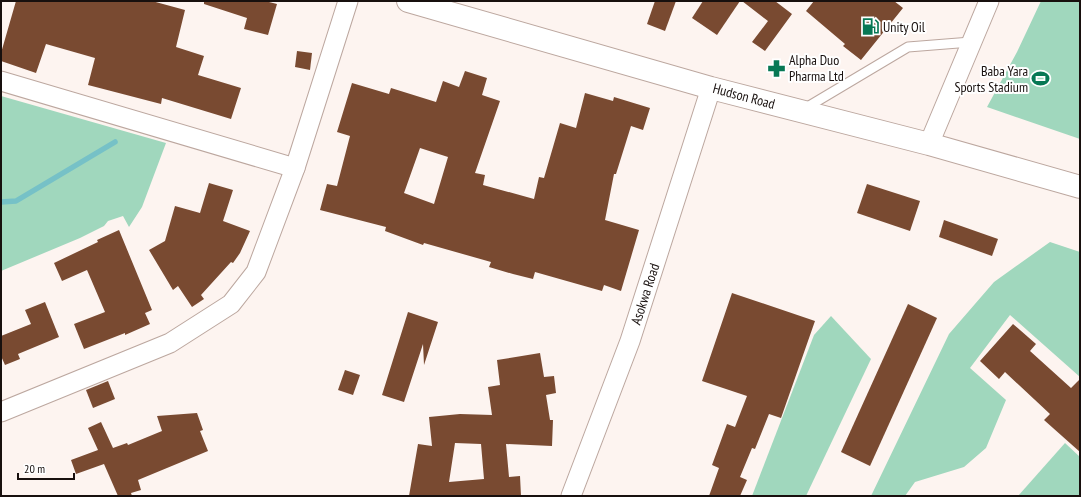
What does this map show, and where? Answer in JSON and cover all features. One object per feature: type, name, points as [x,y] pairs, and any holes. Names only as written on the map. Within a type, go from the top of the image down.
[{"type":"street","points":[[1,412],[170,343],[231,304],[256,272],[295,168],[348,1]]},
{"type":"street","name":"Hudson Road","points":[[408,1],[711,88],[928,144],[1080,187]]},
{"type":"street","points":[[928,144],[989,1]]},
{"type":"street","points":[[1,81],[295,168]]},
{"type":"street","name":"Asokwa Road","points":[[571,496],[630,340],[711,88]]},
{"type":"lane","points":[[800,111],[908,47],[971,42]]},
{"type":"green space","name":"Baba Yara Sports Stadium","points":[[1041,1],[1080,1],[1080,139],[987,107],[1017,52]]},
{"type":"green space","points":[[1,96],[166,143],[142,207],[129,227],[123,216],[108,221],[104,226],[80,238],[1,271]]},
{"type":"green space","points":[[1050,242],[1080,252],[1080,377],[1010,315],[970,368],[1006,400],[986,448],[964,467],[915,482],[905,496],[871,496],[949,334],[994,282]]},
{"type":"green space","points":[[831,316],[871,359],[806,496],[752,496],[814,335]]},
{"type":"green space","points":[[1065,443],[1080,457],[1080,496],[1018,496]]},
{"type":"building","points":[[16,1],[152,1],[185,10],[176,47],[204,56],[198,75],[241,88],[231,119],[162,98],[161,104],[88,85],[95,58],[46,44],[36,73],[1,61],[1,53]]},
{"type":"building","points":[[204,1],[265,1],[277,4],[268,35],[244,29],[247,18],[204,4]]},
{"type":"building","points":[[655,1],[676,1],[665,31],[647,24]]},
{"type":"building","points":[[703,1],[740,1],[717,35],[692,18]]},
{"type":"building","points":[[742,1],[775,1],[792,14],[765,51],[752,42],[768,21]]},
{"type":"building","points":[[814,1],[894,1],[903,8],[861,60],[843,46],[845,44],[806,11]]},
{"type":"building","points":[[297,51],[312,53],[310,70],[295,67]]},
{"type":"building","points":[[465,71],[487,78],[482,95],[500,101],[475,173],[485,175],[483,185],[534,199],[539,177],[544,178],[560,123],[576,128],[585,93],[613,101],[614,97],[650,108],[643,130],[631,126],[616,174],[614,174],[605,220],[639,230],[621,291],[604,285],[602,291],[535,272],[533,279],[513,274],[489,267],[491,262],[424,243],[423,245],[385,231],[386,227],[320,210],[327,184],[337,186],[350,136],[337,132],[352,83],[389,94],[391,88],[436,102],[443,81],[459,87]],"holes":[[[420,148],[448,157],[434,204],[404,193]]]},
{"type":"building","points":[[209,183],[233,190],[223,221],[250,231],[240,253],[233,263],[231,262],[201,295],[204,299],[192,307],[178,286],[173,290],[149,250],[165,241],[175,206],[200,213]]},
{"type":"building","points":[[867,184],[920,201],[910,231],[857,213]]},
{"type":"building","points":[[944,220],[998,239],[992,256],[939,237]]},
{"type":"building","points":[[119,230],[152,310],[145,313],[150,324],[125,335],[125,333],[84,349],[74,324],[105,312],[87,270],[62,281],[54,263]]},
{"type":"building","points":[[732,293],[815,321],[781,418],[769,414],[755,449],[752,448],[740,477],[747,480],[740,496],[709,496],[719,468],[712,465],[727,424],[735,427],[747,396],[702,381]]},
{"type":"building","points":[[45,302],[59,337],[18,354],[20,359],[5,365],[1,356],[1,336],[31,324],[25,310]]},
{"type":"building","points":[[908,304],[937,318],[870,466],[841,452]]},
{"type":"building","points":[[408,312],[438,322],[424,365],[423,344],[404,402],[382,395]]},
{"type":"building","points":[[1013,324],[1036,344],[1030,351],[1071,388],[1080,379],[1080,452],[1044,420],[1050,414],[1005,372],[999,379],[980,361]]},
{"type":"building","points":[[540,353],[544,377],[554,376],[556,393],[546,395],[550,420],[553,420],[552,446],[506,444],[509,477],[520,476],[521,496],[409,496],[418,444],[432,446],[429,417],[460,414],[492,415],[488,387],[500,385],[497,360]],"holes":[[[455,443],[481,444],[484,479],[449,482]]]},
{"type":"building","points":[[345,370],[360,375],[353,395],[338,390]]},
{"type":"building","points":[[108,381],[115,399],[93,408],[86,390]]},
{"type":"building","points":[[197,413],[203,430],[200,431],[208,451],[138,480],[141,490],[131,493],[132,496],[118,496],[104,464],[76,474],[71,460],[98,450],[88,428],[101,422],[113,448],[127,443],[128,445],[162,431],[157,416]]},
{"type":"waterway","points":[[1,202],[16,201],[115,142]]},
{"type":"place","name":"Unity Oil","points":[[870,27]]},
{"type":"place","name":"Alpha Duo Pharma Ltd","points":[[776,68]]},
{"type":"place","name":"Baba Yara Sports Stadium","points":[[1041,79]]}]
